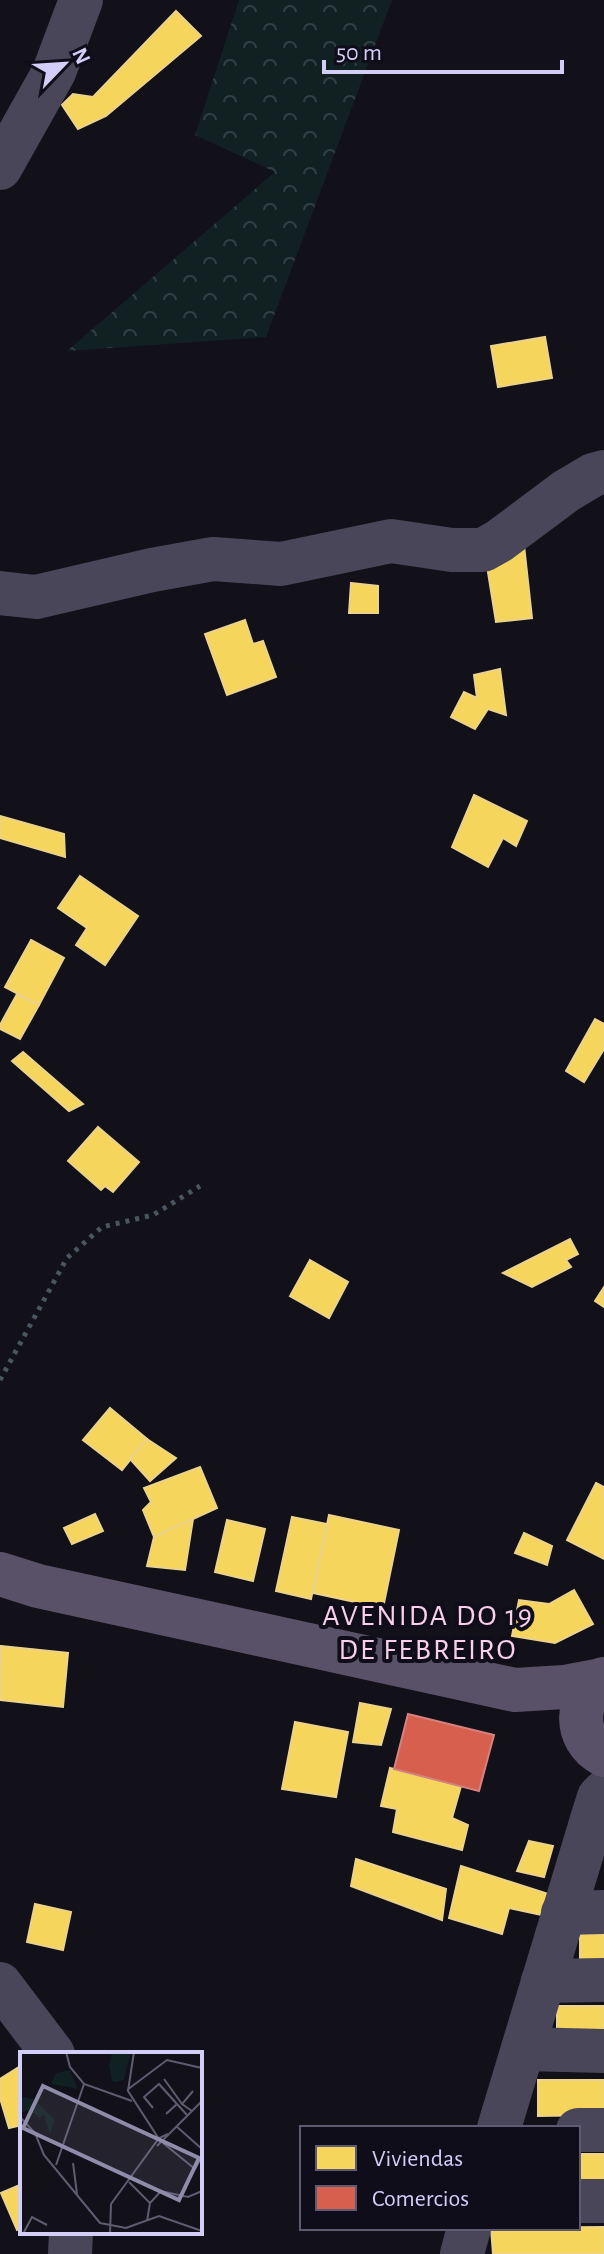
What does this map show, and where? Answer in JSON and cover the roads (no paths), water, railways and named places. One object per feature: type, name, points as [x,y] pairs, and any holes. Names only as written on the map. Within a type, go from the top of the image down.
[{"type":"main road","points":[[0,1574],[52,1589],[515,1690],[564,1687],[602,1679]]},
{"type":"main road","points":[[596,1764],[580,1716],[590,1690],[602,1679]]},
{"type":"main road","points":[[515,1690],[596,1764]]},
{"type":"street","points":[[0,168],[54,72],[81,0]]},
{"type":"street","points":[[0,593],[36,597],[213,559],[281,564],[391,541],[452,550],[483,550],[566,491],[604,472]]},
{"type":"street","points":[[500,2126],[543,1981],[584,1912],[596,1764]]},
{"type":"street","points":[[543,1981],[604,1980]]},
{"type":"street","points":[[0,1984],[51,2052]]},
{"type":"street","points":[[523,2049],[604,2051]]},
{"type":"street","points":[[580,2130],[604,2130]]},
{"type":"street","points":[[580,2201],[604,2201]]},
{"type":"street","points":[[462,2254],[468,2230]]},
{"type":"street","points":[[70,2254],[71,2234]]},
{"type":"district","name":"AVENIDA DO 19 DE FEBREIRO","points":[[428,1632]]}]
